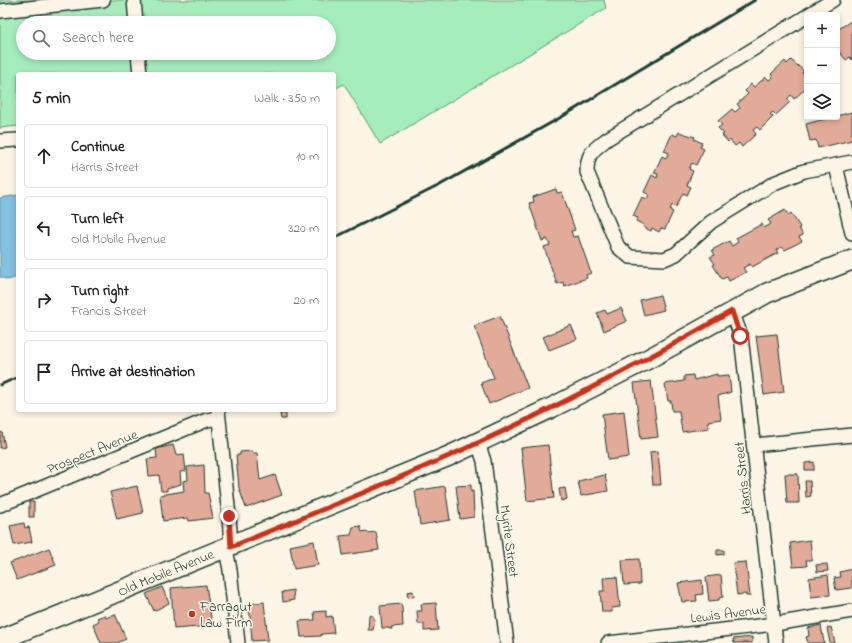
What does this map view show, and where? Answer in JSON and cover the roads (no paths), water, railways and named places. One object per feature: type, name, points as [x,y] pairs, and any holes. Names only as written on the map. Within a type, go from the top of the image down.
[{"type":"main road","name":"Old Mobile Avenue","points":[[0,640],[228,548],[478,443],[650,358],[732,311],[796,281],[852,260]]},
{"type":"street","points":[[0,11],[103,0]]},
{"type":"street","points":[[134,0],[135,16]]},
{"type":"street","points":[[813,12],[832,0]]},
{"type":"street","points":[[804,17],[607,139],[593,150],[587,159],[587,172],[618,247],[630,258],[664,259],[676,254],[711,222],[774,183],[804,171],[852,164]]},
{"type":"street","points":[[139,60],[140,72]]},
{"type":"street","points":[[0,141],[16,140]]},
{"type":"street","points":[[836,166],[852,233]]},
{"type":"street","name":"Harris Street","points":[[732,311],[740,336],[775,624],[776,643]]},
{"type":"street","points":[[218,414],[229,516],[228,548],[238,643]]},
{"type":"street","name":"Prospect Avenue","points":[[0,505],[207,420],[218,414]]},
{"type":"street","points":[[754,445],[852,435]]},
{"type":"street","name":"Myrite Street","points":[[478,443],[484,461],[507,643]]},
{"type":"street","name":"Lewis Avenue","points":[[608,643],[775,624],[852,611]]},
{"type":"water","points":[[16,195],[16,278],[8,280],[0,277],[0,198]]},
{"type":"railway","points":[[336,237],[440,185],[565,115],[755,0]]},
{"type":"railway","points":[[0,385],[16,378]]},
{"type":"place","name":"Farragut Law Firm","points":[[192,614]]}]
